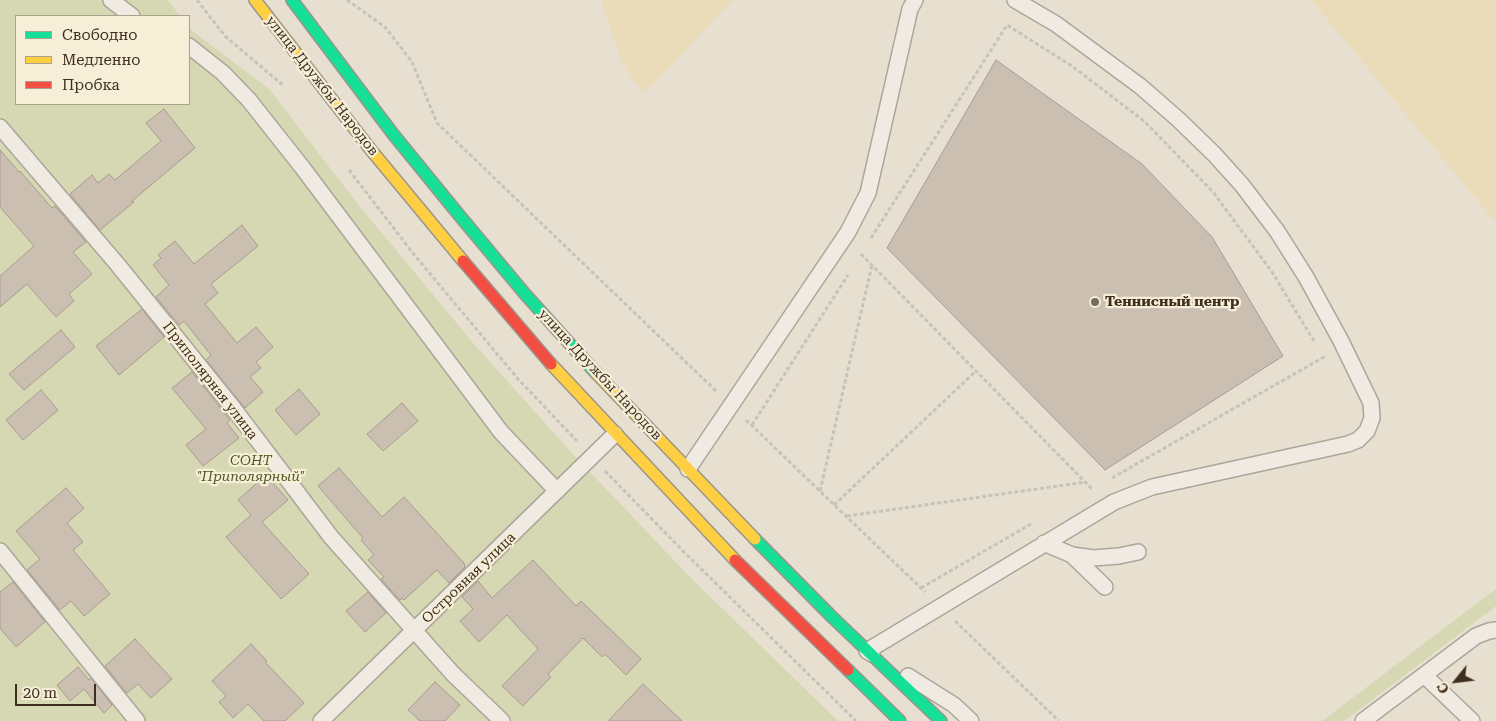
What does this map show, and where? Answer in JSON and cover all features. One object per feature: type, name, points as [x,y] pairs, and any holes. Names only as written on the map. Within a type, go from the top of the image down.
[{"type":"main road","name":"улица Дружбы Народов","points":[[255,0],[371,150],[541,353],[730,555],[900,721]]},
{"type":"main road","name":"улица Дружбы Народов","points":[[292,0],[393,134],[513,280],[588,364],[771,556],[940,721]]},
{"type":"lane","points":[[111,0],[131,15]]},
{"type":"lane","points":[[688,469],[848,232],[868,194],[910,8],[915,0]]},
{"type":"lane","points":[[971,721],[954,705],[867,650],[1114,502],[1152,487],[1348,444],[1358,440],[1367,431],[1372,418],[1371,403],[1341,341],[1306,277],[1277,231],[1242,185],[1179,120],[1140,86],[1056,24],[1016,0]]},
{"type":"lane","points":[[190,47],[223,73],[249,100],[302,167],[502,432],[557,491]]},
{"type":"lane","name":"Приполярная улица","points":[[0,127],[130,280],[234,410],[331,537],[453,674],[502,721]]},
{"type":"lane","name":"Островная улица","points":[[321,721],[615,434]]},
{"type":"lane","points":[[1044,543],[1072,555],[1093,558],[1138,552]]},
{"type":"lane","points":[[0,551],[137,721]]},
{"type":"lane","points":[[1072,555],[1105,587]]},
{"type":"lane","points":[[1363,721],[1476,636],[1496,630]]},
{"type":"lane","points":[[1424,675],[1472,721]]},
{"type":"path","points":[[347,0],[385,27],[412,62],[437,123],[1059,721]]},
{"type":"path","points":[[856,262],[1006,25],[1072,66],[1144,121],[1213,192],[1272,272],[1324,357],[1110,479]]},
{"type":"path","points":[[861,254],[1086,482],[1092,489],[1084,494]]},
{"type":"path","points":[[820,491],[872,265]]},
{"type":"path","points":[[752,425],[851,270]]},
{"type":"path","points":[[834,505],[976,371]]},
{"type":"path","points":[[846,516],[1086,482]]},
{"type":"path","points":[[921,588],[1033,523]]},
{"type":"green space","name":"СОНТ \"Приполярный\"","points":[[0,0],[168,0],[179,15],[15,15],[15,105],[190,105],[190,29],[270,90],[357,203],[474,344],[570,451],[692,579],[838,721],[0,721]]},
{"type":"green space","points":[[1496,589],[1496,606],[1344,721],[1322,721]]},
{"type":"sand","points":[[601,0],[733,0],[645,93],[631,78],[619,56]]},
{"type":"sand","points":[[1311,0],[1496,0],[1496,223]]},
{"type":"building","name":"Теннисный центр","points":[[996,60],[1142,164],[1212,237],[1283,356],[1105,470],[887,248]]},
{"type":"building","points":[[164,109],[195,148],[100,230],[70,194],[92,175],[98,183],[109,174],[115,180],[161,141],[146,123]]},
{"type":"building","points":[[0,150],[52,208],[55,206],[86,242],[73,252],[92,274],[69,294],[74,301],[56,317],[27,284],[0,307],[0,276],[34,246],[0,207]]},
{"type":"building","points":[[242,225],[258,246],[211,284],[218,293],[205,304],[237,343],[256,327],[273,347],[256,362],[261,368],[250,377],[263,392],[245,408],[206,360],[211,355],[184,321],[179,325],[156,297],[169,285],[153,265],[161,258],[158,255],[175,241],[194,264]]},
{"type":"building","points":[[142,309],[164,337],[119,375],[96,346]]},
{"type":"building","points":[[61,330],[75,347],[24,390],[9,374]]},
{"type":"building","points":[[192,372],[230,420],[227,423],[239,438],[203,466],[186,445],[206,429],[172,388]]},
{"type":"building","points":[[299,389],[320,414],[296,435],[275,410]]},
{"type":"building","points":[[41,390],[58,410],[23,440],[6,420]]},
{"type":"building","points":[[402,403],[418,421],[383,451],[367,434]]},
{"type":"building","points":[[339,468],[382,517],[404,497],[464,563],[465,567],[449,583],[437,570],[404,600],[402,598],[400,600],[381,579],[384,577],[368,560],[374,555],[361,540],[363,538],[318,486]]},
{"type":"building","points":[[266,475],[288,500],[262,522],[309,574],[281,599],[226,537],[251,515],[238,500]]},
{"type":"building","points":[[66,488],[84,508],[67,523],[83,542],[73,550],[110,594],[84,616],[71,601],[60,610],[27,570],[40,559],[16,531]]},
{"type":"building","points":[[533,560],[576,606],[581,601],[641,659],[626,675],[605,654],[602,657],[583,638],[548,674],[551,677],[523,706],[502,686],[538,649],[507,615],[479,642],[460,621],[473,609],[462,597],[478,581],[492,598]]},
{"type":"building","points":[[13,582],[45,622],[16,647],[0,628],[0,592]]},
{"type":"building","points":[[368,592],[386,613],[365,632],[346,611]]},
{"type":"building","points":[[135,639],[172,679],[151,698],[138,684],[127,693],[105,666]]},
{"type":"building","points":[[251,644],[267,661],[265,662],[304,703],[285,721],[264,721],[248,704],[233,718],[219,702],[226,696],[212,681]]},
{"type":"building","points":[[78,667],[89,680],[91,678],[112,705],[104,713],[84,689],[70,701],[57,685]]},
{"type":"building","points":[[435,682],[460,705],[445,721],[420,721],[408,710]]},
{"type":"building","points":[[643,684],[682,721],[608,721]]},
{"type":"traffic: fast","points":[[292,0],[393,134],[459,215],[525,294],[596,373]]},
{"type":"traffic: fast","points":[[755,539],[831,616],[941,721]]},
{"type":"traffic: fast","points":[[848,670],[900,721]]},
{"type":"traffic: slow","points":[[255,0],[371,150],[463,261]]},
{"type":"traffic: slow","points":[[551,364],[735,560]]},
{"type":"traffic: slow","points":[[596,373],[755,539]]},
{"type":"traffic: jam","points":[[463,261],[551,364]]},
{"type":"traffic: jam","points":[[735,560],[848,670]]},
{"type":"place","name":"Теннисный центр","points":[[1095,302]]}]
